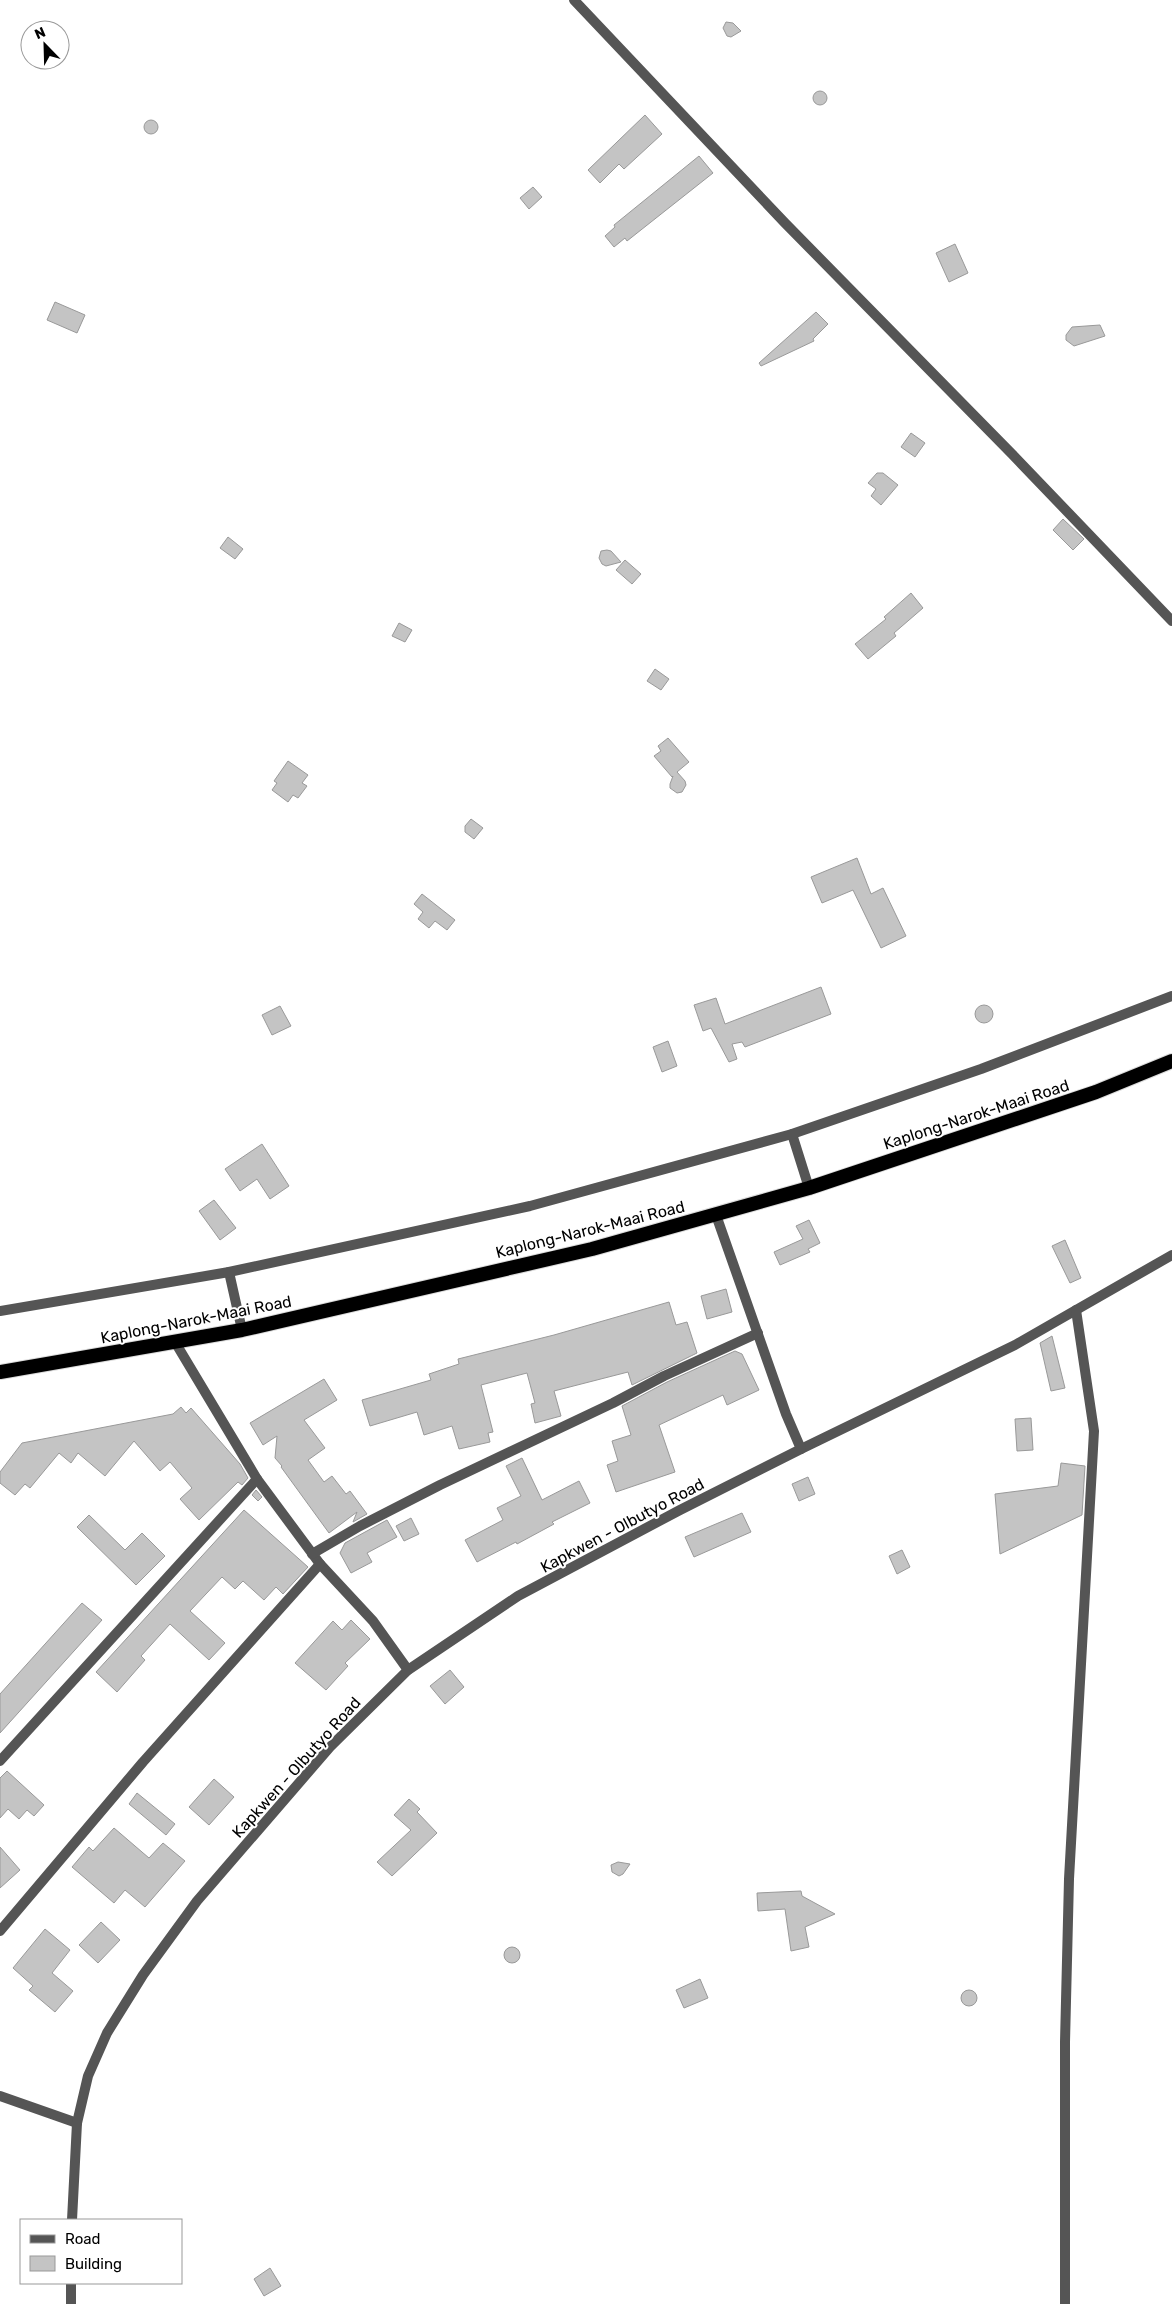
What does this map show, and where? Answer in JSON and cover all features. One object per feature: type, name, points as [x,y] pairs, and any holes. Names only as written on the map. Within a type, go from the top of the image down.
[{"type":"highway","name":"Kaplong-Narok-Maai Road","points":[[0,1372],[242,1330],[592,1249],[809,1188],[1096,1092],[1172,1062]]},
{"type":"street","points":[[574,0],[785,223],[1012,454],[1172,621]]},
{"type":"street","points":[[0,1311],[229,1272],[530,1206],[792,1134],[980,1069],[1172,996]]},
{"type":"street","points":[[792,1134],[809,1188]]},
{"type":"street","points":[[716,1215],[786,1414],[801,1449]]},
{"type":"street","name":"Kapkwen - Olbutyo Road","points":[[72,2219],[77,2123],[88,2076],[108,2033],[143,1975],[197,1901],[330,1747],[408,1670],[518,1596],[680,1510],[1015,1345],[1172,1255]]},
{"type":"street","points":[[229,1272],[242,1330]]},
{"type":"street","points":[[1064,2304],[1065,2042],[1069,1879],[1094,1431],[1076,1310]]},
{"type":"street","points":[[312,1554],[360,1526],[440,1485],[613,1403],[664,1376],[758,1333]]},
{"type":"street","points":[[175,1342],[257,1479],[312,1554],[372,1622],[408,1670]]},
{"type":"street","points":[[0,1761],[257,1479]]},
{"type":"street","points":[[0,1931],[143,1762],[320,1564]]},
{"type":"street","points":[[0,2096],[77,2123]]},
{"type":"street","points":[[71,2284],[71,2304]]},
{"type":"building","points":[[726,22],[733,23],[741,31],[731,37],[727,36],[723,28]]},
{"type":"building","points":[[817,91],[823,91],[827,98],[823,105],[817,105],[813,101],[813,95]]},
{"type":"building","points":[[645,115],[662,134],[624,169],[619,164],[600,183],[588,170]]},
{"type":"building","points":[[148,120],[154,120],[158,127],[154,134],[148,134],[144,130],[144,124]]},
{"type":"building","points":[[699,156],[713,173],[627,241],[625,238],[614,247],[605,236],[615,227],[614,225]]},
{"type":"building","points":[[533,187],[542,197],[529,209],[520,198]]},
{"type":"building","points":[[955,244],[968,273],[949,282],[936,253]]},
{"type":"building","points":[[55,302],[85,315],[77,333],[47,320]]},
{"type":"building","points":[[816,312],[828,324],[813,339],[814,341],[761,366],[759,363]]},
{"type":"building","points":[[1100,325],[1105,336],[1074,346],[1066,340],[1066,335],[1072,327]]},
{"type":"building","points":[[911,433],[925,443],[915,457],[901,447]]},
{"type":"building","points":[[877,473],[883,473],[898,485],[881,505],[871,496],[876,489],[868,483]]},
{"type":"building","points":[[1063,519],[1084,539],[1073,550],[1053,530]]},
{"type":"building","points":[[228,537],[243,549],[235,559],[220,548]]},
{"type":"building","points":[[601,551],[611,551],[621,562],[606,566],[602,564],[599,558]]},
{"type":"building","points":[[625,560],[641,574],[632,584],[616,570]]},
{"type":"building","points":[[911,593],[923,608],[894,633],[896,636],[868,659],[855,644],[886,619],[884,617]]},
{"type":"building","points":[[399,623],[412,630],[405,642],[392,636]]},
{"type":"building","points":[[655,669],[669,679],[661,690],[647,681]]},
{"type":"building","points":[[668,738],[689,762],[677,772],[686,785],[682,792],[677,793],[670,788],[673,776],[654,756],[661,751],[658,746]]},
{"type":"building","points":[[288,761],[308,775],[302,783],[307,786],[298,798],[293,795],[288,802],[272,790],[277,783],[274,781]]},
{"type":"building","points":[[471,819],[483,828],[474,839],[465,832],[465,826]]},
{"type":"building","points":[[857,858],[871,894],[883,888],[906,936],[881,948],[853,890],[822,903],[811,877]]},
{"type":"building","points":[[422,894],[455,920],[447,930],[435,921],[429,928],[418,919],[423,912],[414,904]]},
{"type":"building","points":[[821,987],[831,1014],[745,1047],[742,1042],[732,1044],[737,1059],[729,1062],[711,1028],[703,1031],[694,1005],[716,998],[725,1024]]},
{"type":"building","points":[[984,1005],[990,1008],[993,1014],[990,1020],[984,1023],[978,1020],[975,1014],[978,1008]]},
{"type":"building","points":[[280,1006],[291,1026],[272,1035],[262,1015]]},
{"type":"building","points":[[668,1041],[677,1066],[662,1072],[653,1047]]},
{"type":"building","points":[[262,1144],[289,1186],[270,1199],[257,1179],[240,1191],[225,1169]]},
{"type":"building","points":[[214,1200],[236,1228],[220,1240],[199,1211]]},
{"type":"building","points":[[809,1220],[820,1243],[808,1249],[810,1252],[780,1265],[774,1252],[803,1239],[796,1226]]},
{"type":"building","points":[[1065,1240],[1081,1278],[1070,1283],[1052,1246]]},
{"type":"building","points":[[726,1289],[732,1312],[707,1319],[701,1296]]},
{"type":"building","points":[[669,1302],[676,1325],[687,1322],[697,1353],[632,1385],[628,1372],[554,1391],[561,1416],[535,1423],[531,1404],[535,1403],[527,1373],[481,1385],[493,1432],[488,1433],[490,1442],[459,1449],[452,1426],[424,1435],[417,1412],[370,1426],[362,1400],[431,1380],[429,1374],[459,1364],[458,1359],[554,1335]]},
{"type":"building","points":[[1052,1336],[1065,1388],[1051,1391],[1040,1343]]},
{"type":"building","points":[[735,1351],[742,1354],[759,1390],[727,1405],[723,1395],[659,1425],[675,1472],[616,1492],[607,1465],[618,1461],[612,1441],[631,1435],[622,1406],[667,1382]]},
{"type":"building","points":[[324,1379],[337,1400],[304,1420],[325,1448],[308,1460],[324,1482],[332,1476],[346,1494],[350,1491],[367,1514],[353,1522],[357,1512],[329,1533],[275,1458],[277,1436],[263,1445],[250,1423]]},
{"type":"building","points":[[181,1407],[186,1413],[191,1408],[240,1464],[248,1478],[242,1485],[238,1482],[199,1520],[180,1499],[192,1488],[170,1462],[160,1471],[134,1441],[105,1476],[78,1453],[71,1463],[59,1453],[30,1488],[25,1484],[15,1495],[0,1483],[0,1472],[22,1443],[173,1414]]},
{"type":"building","points":[[1031,1418],[1033,1450],[1017,1451],[1015,1419]]},
{"type":"building","points":[[522,1458],[542,1500],[579,1481],[590,1503],[552,1522],[554,1524],[517,1544],[516,1542],[477,1562],[465,1540],[503,1520],[497,1508],[521,1496],[506,1466]]},
{"type":"building","points":[[1061,1463],[1085,1466],[1082,1515],[1000,1554],[995,1494],[1058,1486]]},
{"type":"building","points":[[808,1477],[815,1494],[799,1501],[792,1484]]},
{"type":"building","points":[[256,1490],[262,1497],[258,1501],[252,1495]]},
{"type":"building","points":[[244,1510],[308,1567],[283,1594],[276,1587],[264,1600],[243,1581],[235,1589],[222,1577],[190,1611],[225,1643],[209,1660],[170,1624],[141,1656],[145,1660],[117,1692],[96,1672]]},
{"type":"building","points":[[742,1513],[751,1532],[694,1557],[685,1537]]},
{"type":"building","points":[[89,1515],[125,1550],[142,1533],[165,1556],[136,1585],[77,1527]]},
{"type":"building","points":[[411,1518],[419,1534],[404,1541],[396,1526]]},
{"type":"building","points":[[387,1520],[397,1537],[367,1553],[372,1562],[351,1573],[340,1553],[345,1543]]},
{"type":"building","points":[[902,1550],[910,1567],[897,1574],[889,1556]]},
{"type":"building","points":[[82,1603],[102,1620],[0,1733],[0,1694]]},
{"type":"building","points":[[351,1620],[370,1639],[345,1663],[348,1666],[326,1690],[295,1663],[333,1621],[342,1630]]},
{"type":"building","points":[[450,1670],[464,1687],[445,1704],[430,1686]]},
{"type":"building","points":[[7,1771],[44,1805],[34,1816],[27,1810],[19,1819],[8,1809],[0,1818],[0,1778]]},
{"type":"building","points":[[214,1779],[234,1797],[209,1825],[189,1807]]},
{"type":"building","points":[[137,1793],[175,1824],[166,1835],[129,1804]]},
{"type":"building","points":[[409,1799],[420,1809],[417,1812],[437,1833],[392,1876],[377,1862],[411,1830],[394,1815]]},
{"type":"building","points":[[114,1828],[149,1858],[163,1843],[185,1861],[145,1907],[125,1890],[114,1903],[72,1867],[89,1847],[93,1851]]},
{"type":"building","points":[[0,1847],[20,1870],[0,1888]]},
{"type":"building","points":[[618,1862],[630,1864],[623,1874],[619,1876],[612,1872],[611,1865]]},
{"type":"building","points":[[801,1891],[802,1896],[835,1914],[805,1927],[809,1947],[791,1951],[785,1909],[758,1911],[757,1893]]},
{"type":"building","points":[[101,1922],[120,1940],[98,1963],[79,1945]]},
{"type":"building","points":[[45,1929],[70,1950],[52,1973],[73,1991],[55,2012],[29,1990],[33,1986],[13,1968]]},
{"type":"building","points":[[512,1947],[520,1955],[512,1963],[504,1955]]},
{"type":"building","points":[[700,1979],[708,1998],[684,2008],[676,1990]]},
{"type":"building","points":[[966,1990],[972,1990],[977,1995],[975,2004],[966,2006],[961,2001],[961,1995]]},
{"type":"building","points":[[270,2268],[281,2286],[264,2296],[254,2279]]}]
